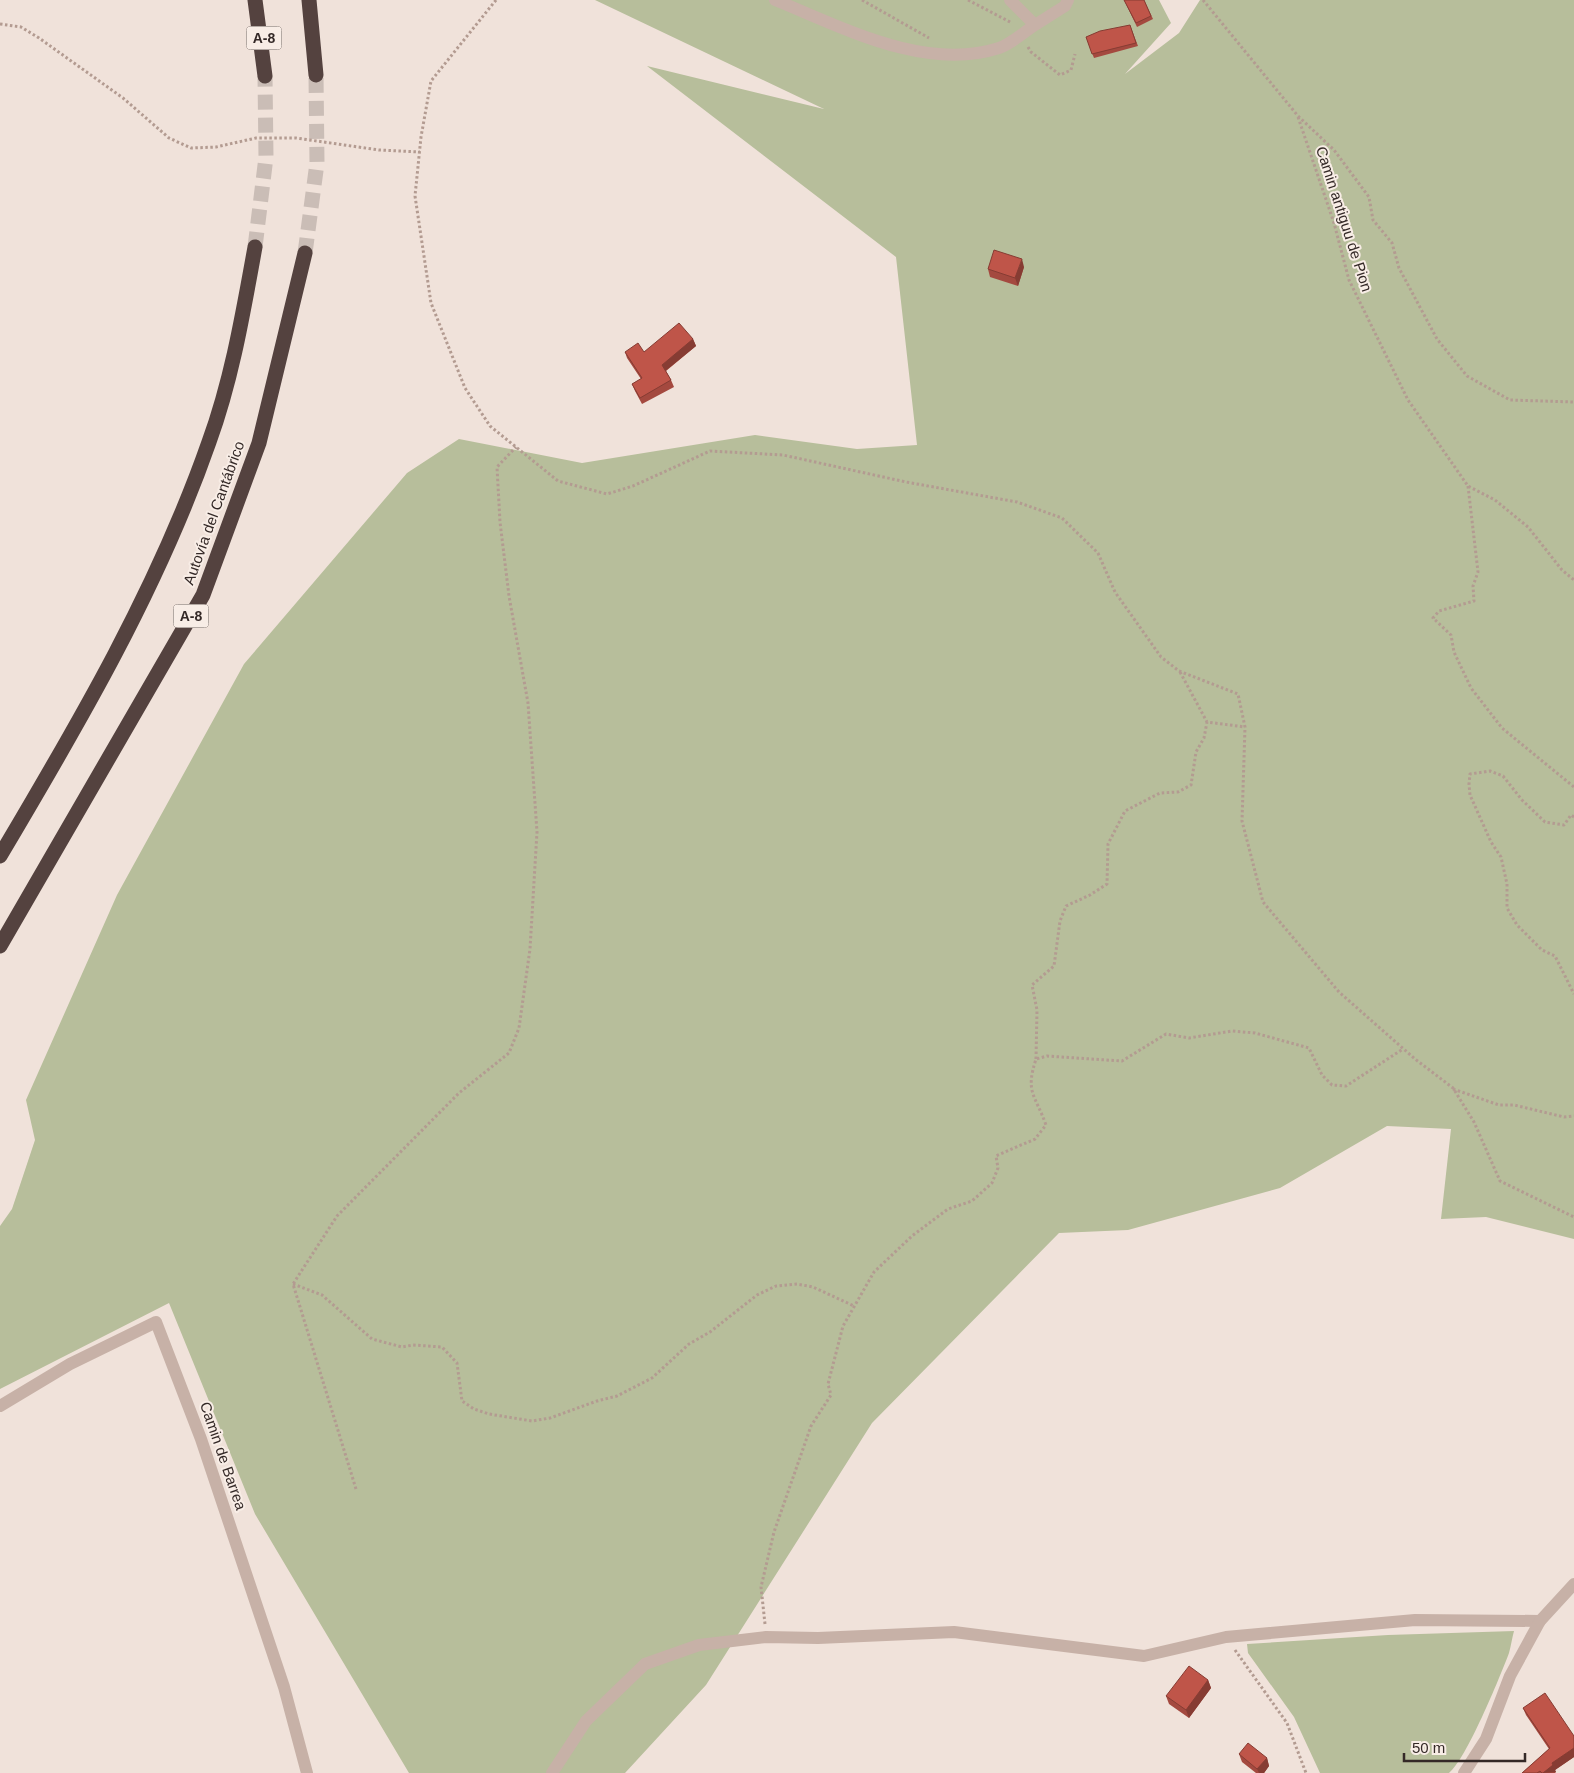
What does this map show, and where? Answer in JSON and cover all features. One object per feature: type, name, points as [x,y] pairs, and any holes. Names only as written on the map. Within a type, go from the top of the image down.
[{"type":"highway","name":"A-8","points":[[256,0],[265,76],[262,0]]},
{"type":"highway","points":[[309,0],[316,75]]},
{"type":"highway","points":[[312,38],[320,0]]},
{"type":"highway","name":"Autovía del Cantábrico","points":[[0,856],[79,722],[166,548],[210,441],[238,340],[255,247]]},
{"type":"highway","name":"Autovía del Cantábrico","points":[[0,946],[203,595],[260,443],[305,253]]},
{"type":"street","points":[[775,0],[893,47],[961,55],[1001,48],[1065,6],[1068,0]]},
{"type":"street","points":[[1010,0],[1035,25]]},
{"type":"street","name":"Camin de Barrea","points":[[0,1406],[70,1364],[156,1322],[202,1439],[284,1687],[307,1773]]},
{"type":"street","points":[[1464,1773],[1486,1739],[1510,1676],[1540,1621],[1574,1584]]},
{"type":"street","points":[[552,1773],[586,1721],[645,1664],[699,1645],[766,1637],[818,1638],[954,1632],[1144,1656],[1226,1637],[1415,1620],[1540,1621]]},
{"type":"path","points":[[496,0],[431,81],[415,196],[431,303],[465,388],[490,426],[558,481],[607,494],[633,486],[710,451],[783,455],[906,482],[1017,502],[1062,518],[1098,553],[1116,592],[1161,657],[1179,671],[1238,694],[1245,727],[1242,821],[1263,902],[1339,992],[1404,1049],[1453,1088],[1499,1105],[1514,1105],[1564,1117],[1574,1116]]},
{"type":"path","points":[[862,0],[936,42]]},
{"type":"path","points":[[968,0],[1012,23],[1035,25],[1025,40],[1031,52],[1060,75],[1071,70],[1075,54]]},
{"type":"path","points":[[1203,0],[1298,116],[1334,150],[1369,196],[1373,220],[1392,243],[1399,268],[1437,339],[1467,376],[1510,400],[1574,402]]},
{"type":"path","points":[[0,24],[21,27],[39,38],[123,98],[169,138],[191,148],[216,147],[256,138],[296,138],[379,150],[420,152]]},
{"type":"path","name":"Camin antiguu de Pion","points":[[1298,116],[1334,223],[1349,280],[1408,400],[1468,486],[1495,500],[1528,527],[1562,570],[1574,580]]},
{"type":"path","points":[[356,1489],[293,1284],[337,1216],[459,1093],[509,1053],[519,1028],[530,949],[537,832],[528,703],[509,596],[500,522],[497,467],[516,447]]},
{"type":"path","points":[[1468,486],[1478,572],[1473,586],[1474,601],[1439,611],[1433,618],[1451,635],[1454,652],[1471,688],[1502,728],[1574,787]]},
{"type":"path","points":[[766,1637],[761,1587],[774,1532],[811,1426],[831,1395],[828,1384],[843,1326],[874,1272],[912,1236],[948,1209],[972,1201],[992,1183],[998,1168],[996,1156],[1035,1139],[1046,1125],[1040,1106],[1030,1092],[1032,1072],[1036,1058],[1037,1010],[1032,985],[1054,966],[1060,921],[1066,906],[1090,895],[1107,884],[1108,844],[1125,811],[1160,792],[1178,792],[1191,784],[1196,752],[1204,738],[1207,722],[1179,671]]},
{"type":"path","points":[[1207,722],[1245,727]]},
{"type":"path","points":[[1574,817],[1571,816],[1564,825],[1545,822],[1522,800],[1503,776],[1490,771],[1470,774],[1470,795],[1501,857],[1507,884],[1507,908],[1517,926],[1542,950],[1555,956],[1574,994]]},
{"type":"path","points":[[1036,1058],[1047,1056],[1122,1060],[1166,1034],[1189,1038],[1232,1031],[1255,1034],[1310,1048],[1322,1075],[1332,1085],[1346,1086],[1404,1049]]},
{"type":"path","points":[[1453,1088],[1474,1122],[1500,1181],[1574,1217]]},
{"type":"path","points":[[293,1284],[322,1295],[372,1339],[402,1347],[412,1345],[442,1347],[457,1363],[462,1401],[474,1409],[489,1414],[532,1421],[550,1418],[629,1391],[652,1378],[689,1344],[710,1332],[757,1295],[776,1286],[797,1284],[813,1287],[854,1306]]},
{"type":"path","points":[[1226,1637],[1287,1723],[1306,1773]]},
{"type":"green space","points":[[595,0],[1159,0],[1171,23],[1125,74],[1179,33],[1200,0],[1574,0],[1574,1239],[1486,1217],[1441,1219],[1451,1129],[1387,1126],[1280,1188],[1128,1230],[1059,1233],[872,1423],[706,1685],[625,1773],[409,1773],[255,1514],[169,1303],[0,1389],[0,1226],[12,1209],[35,1140],[26,1100],[117,895],[244,664],[407,473],[459,439],[582,463],[755,435],[857,449],[917,445],[896,257],[647,66],[824,109]]},
{"type":"green space","points":[[1514,1631],[1509,1653],[1482,1717],[1464,1752],[1449,1773],[1320,1773],[1294,1717],[1248,1653],[1247,1644],[1388,1635]]},
{"type":"building","points":[[1124,0],[1144,0],[1151,16],[1136,23]]},
{"type":"building","points":[[1130,25],[1136,43],[1092,54],[1086,37],[1100,31]]},
{"type":"building","points":[[994,250],[1022,259],[1015,278],[988,269]]},
{"type":"building","points":[[679,323],[693,339],[662,365],[671,380],[640,398],[632,384],[642,378],[625,352],[638,343],[644,352]]},
{"type":"building","points":[[1189,1666],[1208,1680],[1186,1710],[1166,1696]]},
{"type":"building","points":[[1545,1693],[1574,1736],[1574,1748],[1552,1763],[1553,1765],[1543,1773],[1540,1771],[1537,1773],[1522,1773],[1550,1748],[1523,1708]]},
{"type":"building","points":[[1248,1743],[1267,1758],[1257,1769],[1239,1754]]},
{"type":"tunnel","points":[[305,253],[317,163],[316,75]]},
{"type":"tunnel","points":[[255,247],[266,157],[265,76]]}]
